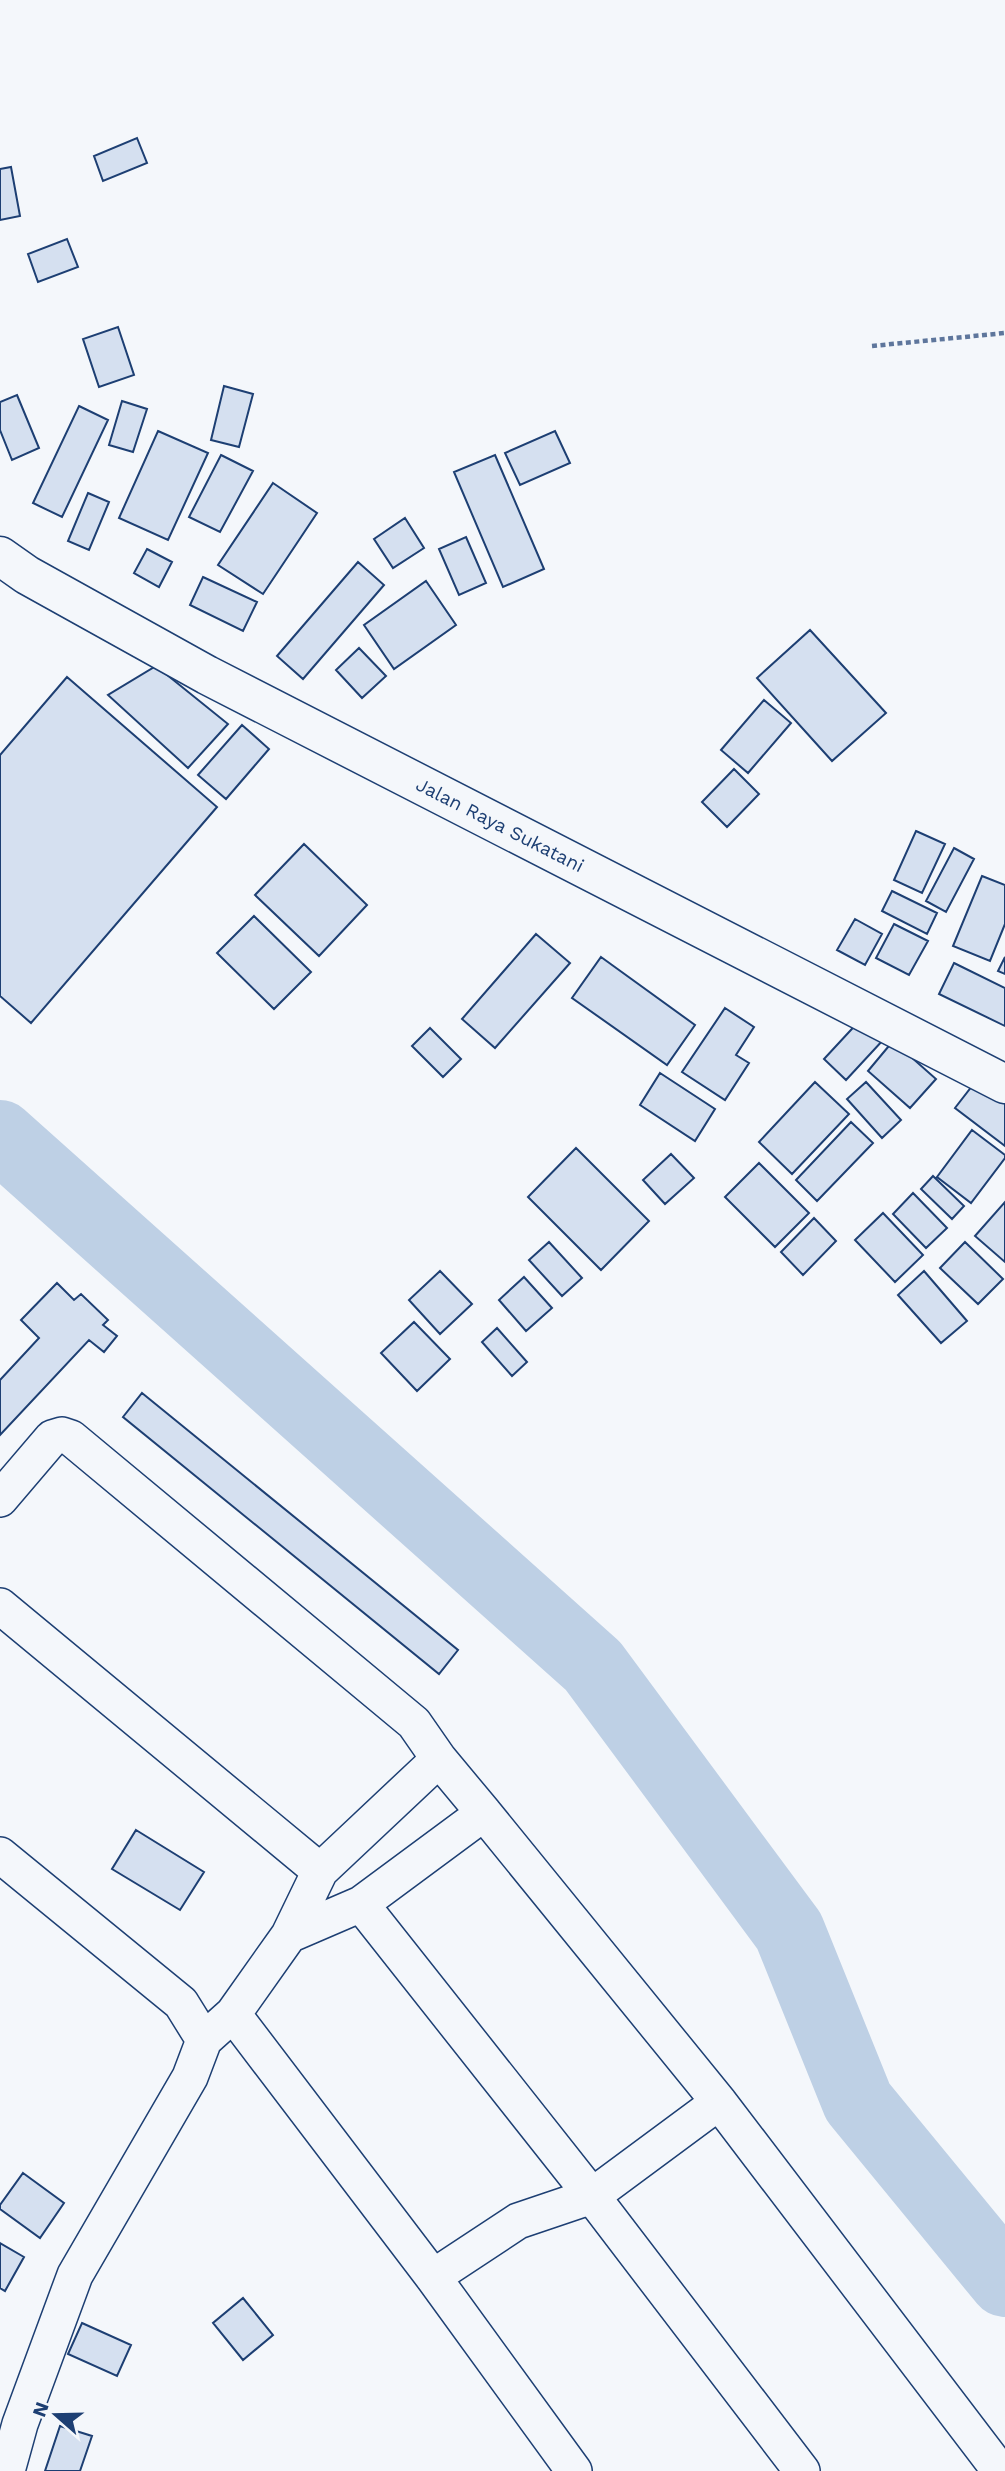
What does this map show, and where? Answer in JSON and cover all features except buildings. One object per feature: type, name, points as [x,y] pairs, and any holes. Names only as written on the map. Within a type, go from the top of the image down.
[{"type":"main road","name":"Jalan Raya Sukatani","points":[[0,556],[27,575],[207,675],[1005,1084]]},
{"type":"street","points":[[0,1499],[52,1438],[62,1434],[71,1438],[414,1723],[439,1759],[719,2102],[1000,2471]]},
{"type":"street","points":[[0,1606],[320,1871]]},
{"type":"street","points":[[7,2471],[10,2419],[75,2276],[190,2077],[204,2040],[233,2014],[289,1935],[320,1871],[439,1759]]},
{"type":"street","points":[[289,1935],[362,1904],[484,1814]]},
{"type":"street","points":[[0,1855],[181,2003],[204,2040]]},
{"type":"street","points":[[362,1904],[592,2196],[802,2471]]},
{"type":"street","points":[[233,2014],[433,2277],[574,2471]]},
{"type":"street","points":[[433,2277],[518,2221],[592,2196],[719,2102]]},
{"type":"path","points":[[872,346],[1005,333]]},
{"type":"waterway","points":[[0,1136],[593,1666],[789,1931],[858,2102],[1005,2281]]}]
